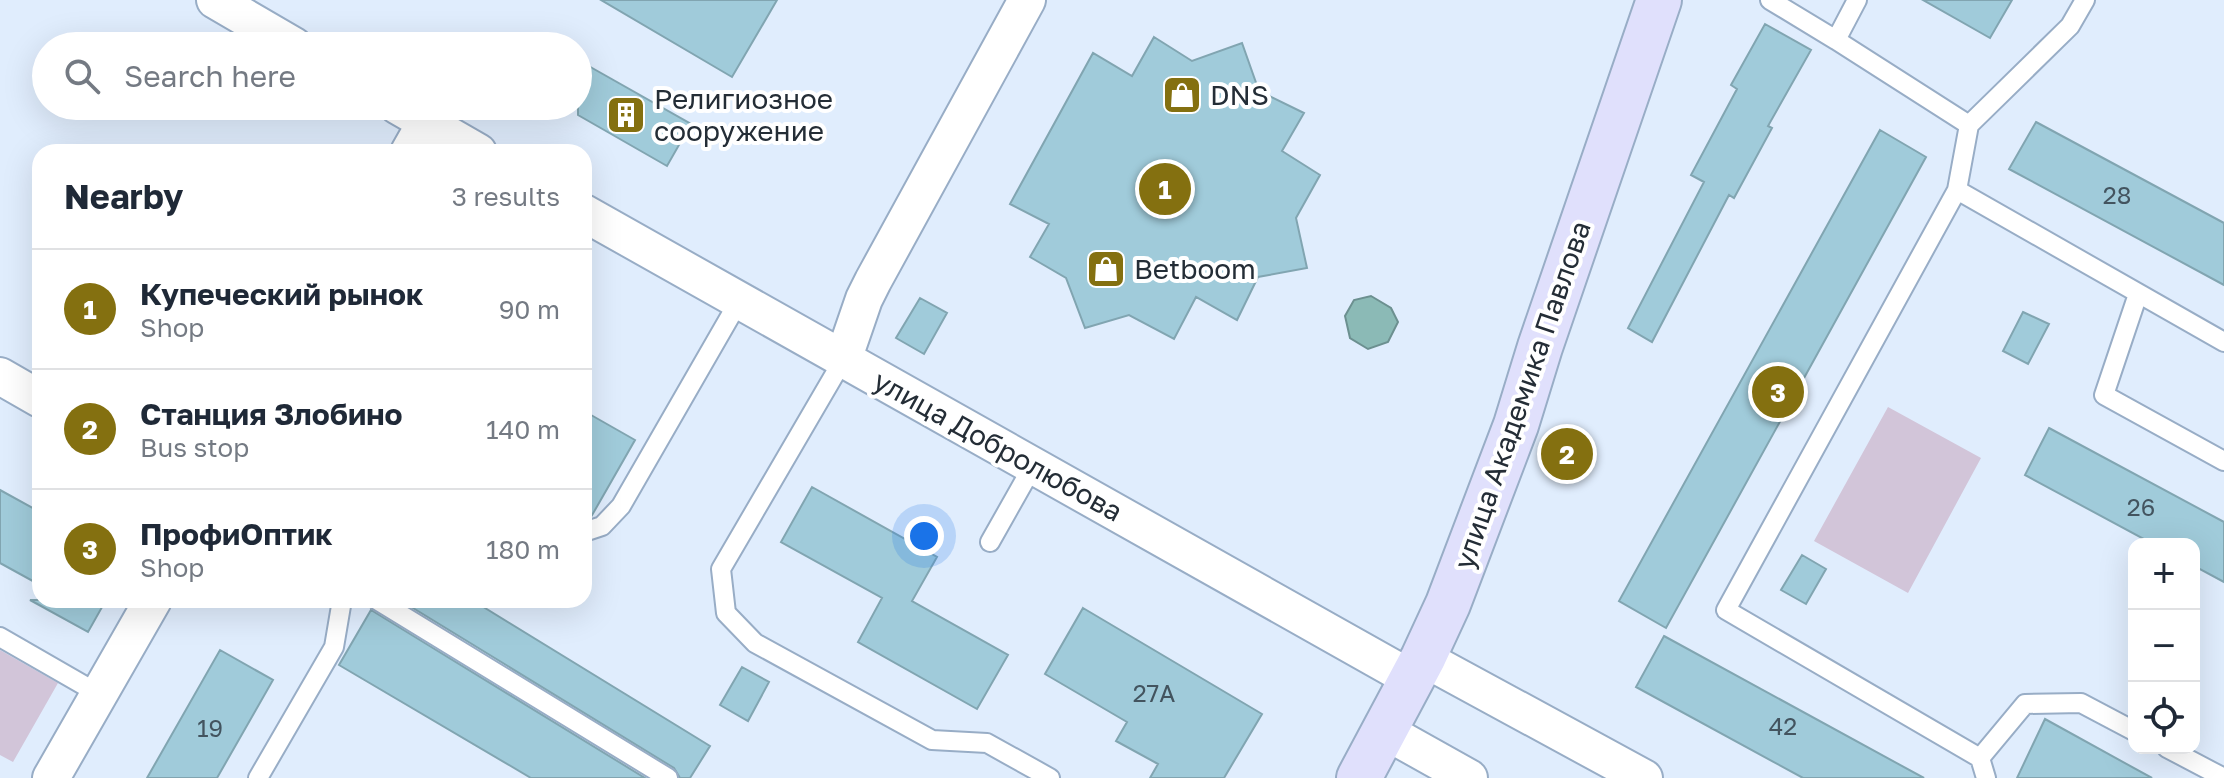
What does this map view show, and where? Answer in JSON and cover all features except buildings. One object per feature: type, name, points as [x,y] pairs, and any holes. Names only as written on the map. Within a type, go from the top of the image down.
[{"type":"main road","name":"улица Академика Павлова","points":[[1359,778],[1418,668],[1448,604],[1516,425],[1659,0]]},
{"type":"street","points":[[215,0],[270,32]]},
{"type":"street","points":[[843,360],[873,281],[1027,0]]},
{"type":"street","points":[[411,127],[457,144]]},
{"type":"street","name":"улица Добролюбова","points":[[592,218],[1034,464],[1418,668],[1644,778]]},
{"type":"street","points":[[0,376],[32,394]]},
{"type":"street","points":[[51,778],[148,608]]},
{"type":"street","points":[[1385,731],[1469,778]]},
{"type":"lane","points":[[1770,0],[1969,125]]},
{"type":"lane","points":[[1836,40],[1857,0]]},
{"type":"lane","points":[[1986,778],[1980,758],[1726,610],[1957,190],[1969,125],[2070,26],[2085,0]]},
{"type":"lane","points":[[1957,190],[2224,342]]},
{"type":"lane","points":[[2138,294],[2104,395],[2224,461]]},
{"type":"lane","points":[[592,529],[602,526],[621,506],[739,301]]},
{"type":"lane","points":[[843,360],[721,569],[726,613],[755,643],[932,740],[987,743],[1050,778]]},
{"type":"lane","points":[[990,542],[1034,464]]},
{"type":"lane","points":[[258,778],[334,647],[341,608]]},
{"type":"lane","points":[[390,608],[668,778]]},
{"type":"lane","points":[[0,637],[99,694]]},
{"type":"lane","points":[[1980,758],[2025,704],[2081,703],[2128,728]]},
{"type":"lane","points":[[2178,754],[2224,778]]},
{"type":"shaded area","points":[[1371,296],[1391,308],[1398,322],[1388,342],[1368,349],[1350,338],[1345,316],[1354,300]]},
{"type":"shaded area","points":[[1888,407],[1981,458],[1908,593],[1814,541]]},
{"type":"shaded area","points":[[0,650],[58,683],[13,762],[0,755]]},
{"type":"place","name":"DNS","points":[[1182,95]]},
{"type":"place","name":"Религиозное сооружение","points":[[626,115]]},
{"type":"place","name":"Купеческий рынок","points":[[1165,189]]},
{"type":"place","name":"Betboom","points":[[1106,269]]},
{"type":"place","name":"ПрофиОптик","points":[[1778,392]]},
{"type":"place","name":"Станция Злобино","points":[[1567,454]]}]
